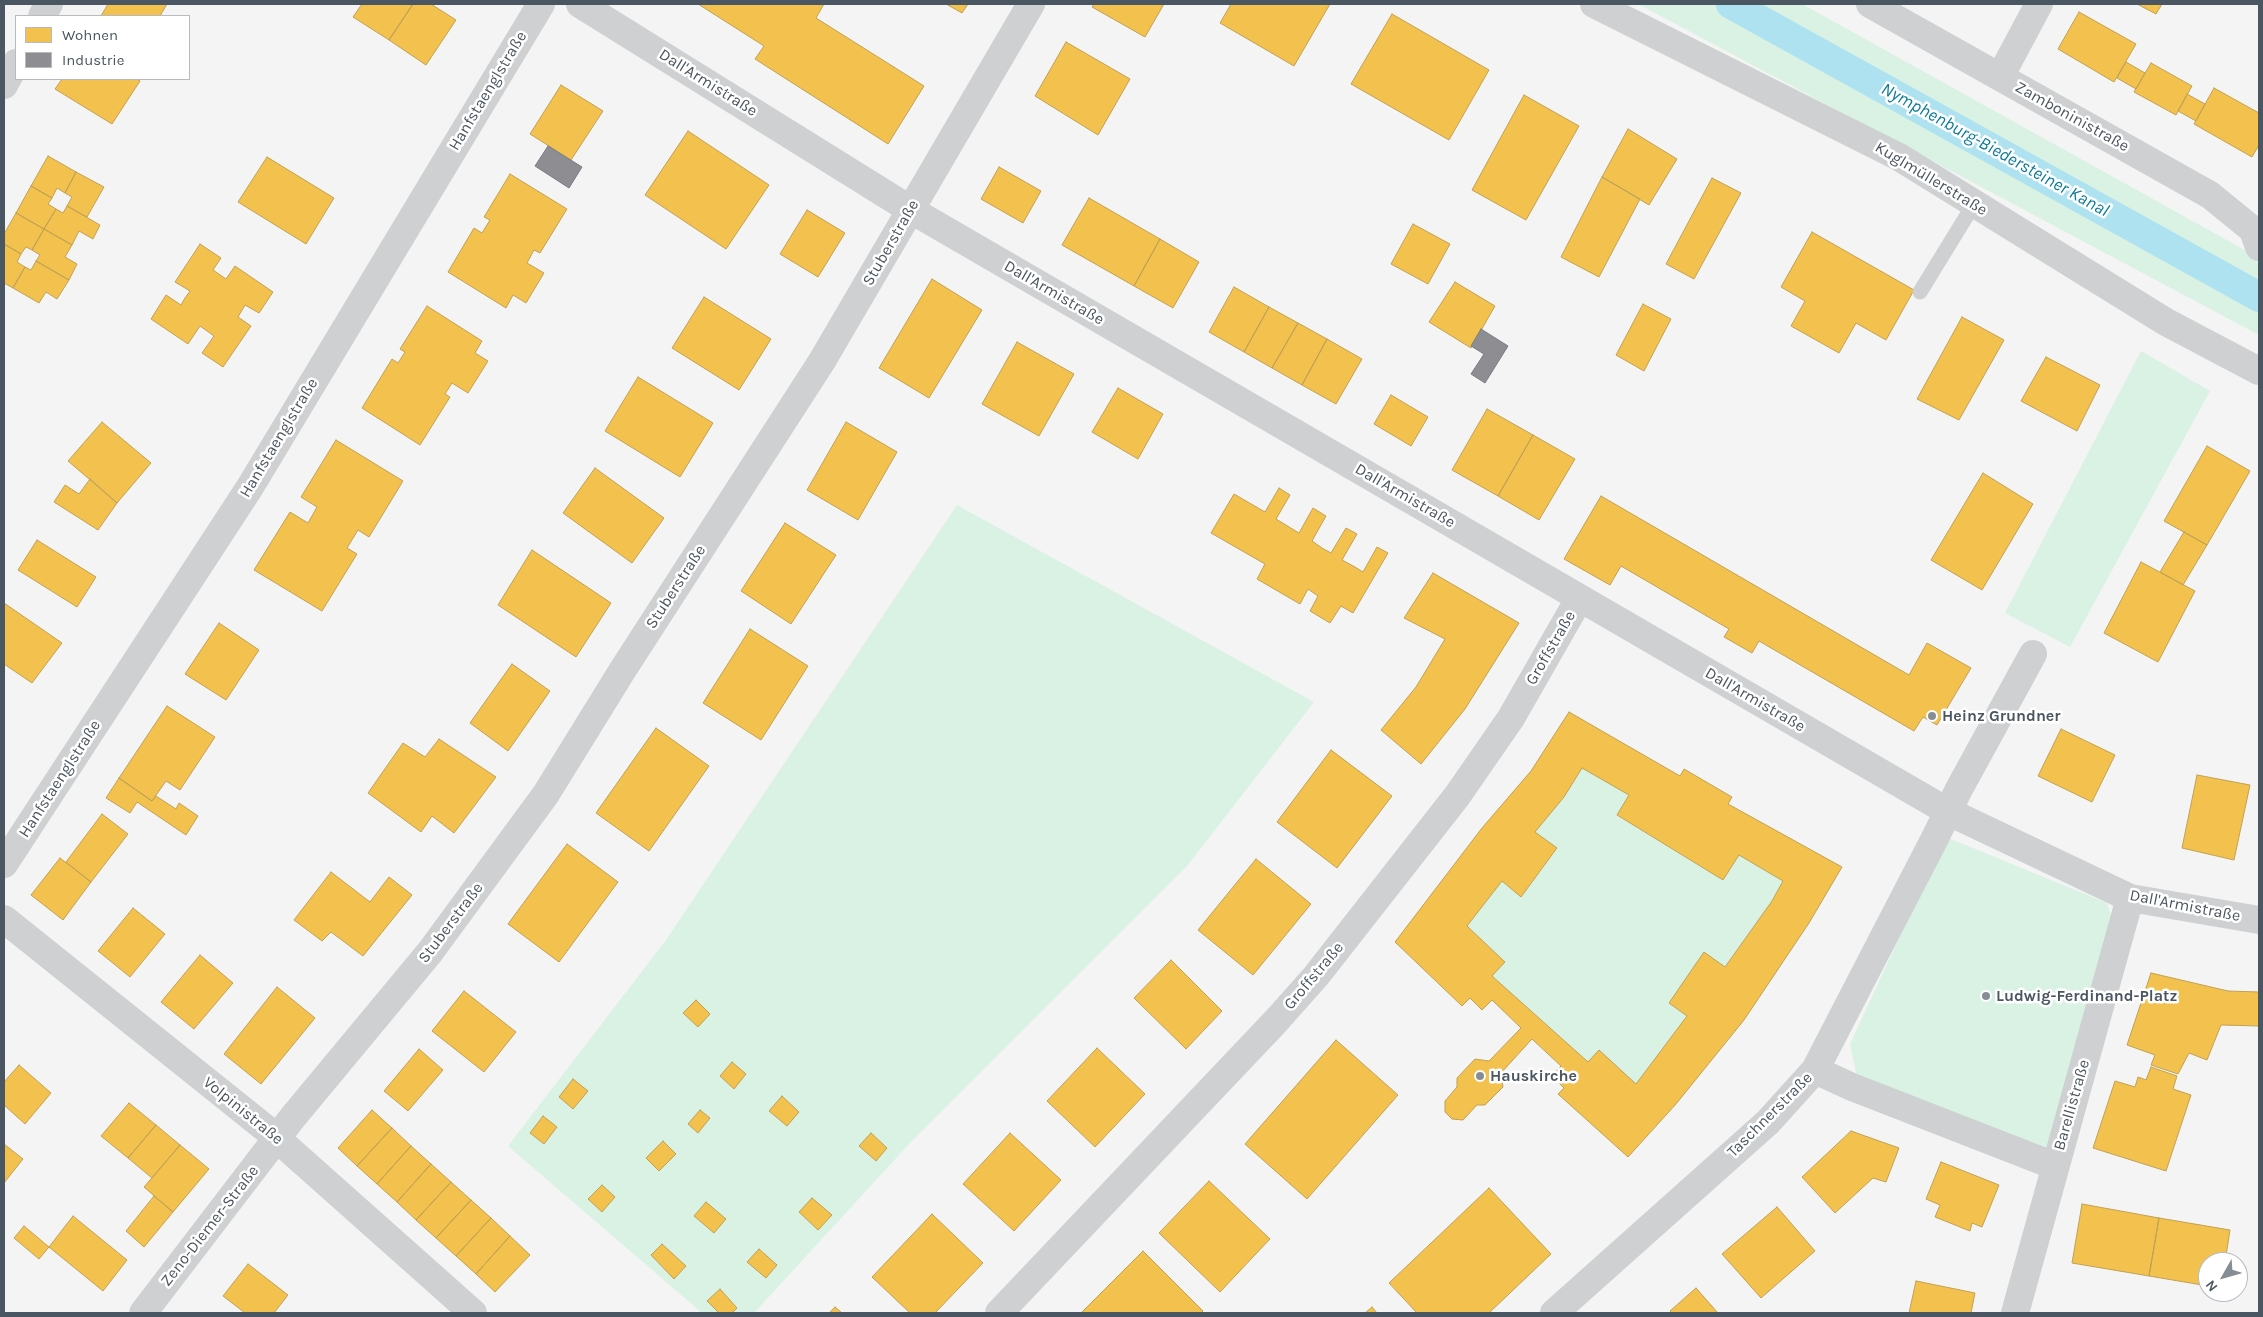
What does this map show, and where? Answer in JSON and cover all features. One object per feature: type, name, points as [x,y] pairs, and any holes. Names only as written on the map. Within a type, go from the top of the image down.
[{"type":"street","points":[[43,15],[49,4]]},
{"type":"street","name":"Hanfstaenglstraße","points":[[4,864],[250,486],[541,4]]},
{"type":"street","name":"Dall'Armistraße","points":[[580,4],[910,210],[1948,811],[2130,898],[2259,920]]},
{"type":"street","name":"Stuberstraße","points":[[278,1139],[293,1117],[430,952],[546,794],[622,671],[822,361],[1032,4]]},
{"type":"street","name":"Kuglmüllerstraße","points":[[1594,4],[1899,157],[2166,322],[2259,371]]},
{"type":"street","name":"Zamboninistraße","points":[[1870,4],[2210,195],[2257,232]]},
{"type":"street","points":[[2000,77],[2039,4]]},
{"type":"street","points":[[4,85],[15,65]]},
{"type":"street","name":"Groffstraße","points":[[998,1313],[1276,1021],[1327,962],[1457,796],[1511,718],[1579,598]]},
{"type":"street","name":"Taschnerstraße","points":[[1554,1313],[1768,1122],[1815,1070],[1948,811],[2033,654]]},
{"type":"street","name":"Barellistraße","points":[[2015,1313],[2130,898]]},
{"type":"street","name":"Volpinistraße","points":[[4,919],[278,1139],[473,1313]]},
{"type":"street","points":[[1815,1070],[1852,1087],[2055,1166]]},
{"type":"street","name":"Zeno-Diemer-Straße","points":[[143,1313],[278,1139]]},
{"type":"lane","points":[[1920,292],[1974,204]]},
{"type":"green space","points":[[1638,4],[1802,4],[2259,258],[2259,335]]},
{"type":"green space","points":[[2141,351],[2210,391],[2070,647],[2005,613]]},
{"type":"green space","points":[[957,505],[1314,702],[1187,866],[909,1144],[754,1313],[702,1313],[508,1146],[666,940]]},
{"type":"green space","points":[[1582,768],[1629,795],[1617,816],[1723,880],[1739,855],[1783,881],[1772,901],[1725,967],[1704,953],[1669,1003],[1687,1016],[1636,1084],[1588,1062],[1492,976],[1505,962],[1467,926],[1502,881],[1522,896],[1557,849],[1535,832],[1564,797]]},
{"type":"green space","points":[[1946,837],[2107,903],[2113,922],[2048,1152],[1857,1077],[1850,1044]]},
{"type":"building: Wohnen","points":[[108,4],[167,4],[161,15],[102,15]]},
{"type":"building: Wohnen","points":[[362,4],[413,4],[389,40],[353,17]]},
{"type":"building: Wohnen","points":[[413,4],[431,4],[456,20],[426,65],[389,40]]},
{"type":"building: Wohnen","points":[[698,4],[824,4],[816,18],[924,86],[888,144],[755,59],[764,46]]},
{"type":"building: Wohnen","points":[[946,4],[968,4],[962,13]]},
{"type":"building: Wohnen","points":[[1094,4],[1164,4],[1145,37],[1092,7]]},
{"type":"building: Wohnen","points":[[1231,4],[1330,4],[1294,66],[1220,23]]},
{"type":"building: Wohnen","points":[[2137,4],[2162,4],[2156,14]]},
{"type":"building: Wohnen","points":[[2079,12],[2136,44],[2114,82],[2058,49]]},
{"type":"building: Wohnen","points":[[1392,14],[1489,70],[1449,140],[1351,84]]},
{"type":"building: Wohnen","points":[[1066,42],[1130,79],[1098,135],[1035,96]]},
{"type":"building: Wohnen","points":[[2126,62],[2145,73],[2136,89],[2117,78]]},
{"type":"building: Wohnen","points":[[2151,63],[2192,86],[2176,115],[2134,92]]},
{"type":"building: Wohnen","points":[[61,80],[140,81],[112,124],[55,89]]},
{"type":"building: Wohnen","points":[[561,85],[603,111],[571,160],[530,134]]},
{"type":"building: Wohnen","points":[[2214,88],[2259,113],[2259,145],[2252,157],[2194,124]]},
{"type":"building: Wohnen","points":[[2187,94],[2205,104],[2196,121],[2178,111]]},
{"type":"building: Wohnen","points":[[1524,95],[1579,126],[1526,220],[1472,190]]},
{"type":"building: Wohnen","points":[[1628,129],[1677,159],[1649,205],[1602,177]]},
{"type":"building: Wohnen","points":[[688,131],[769,185],[726,249],[645,195]]},
{"type":"building: Wohnen","points":[[48,156],[76,172],[65,193],[57,188],[52,198],[31,186]]},
{"type":"building: Wohnen","points":[[267,157],[334,198],[306,244],[238,202]]},
{"type":"building: Wohnen","points":[[999,167],[1041,191],[1023,223],[981,199]]},
{"type":"building: Wohnen","points":[[76,172],[104,187],[87,217],[67,206],[72,197],[65,193]]},
{"type":"building: Wohnen","points":[[510,174],[567,209],[540,253],[534,250],[527,263],[544,273],[526,303],[513,295],[506,308],[448,272],[474,228],[482,233],[490,220],[484,217]]},
{"type":"building: Wohnen","points":[[1602,177],[1640,199],[1599,277],[1561,257]]},
{"type":"building: Wohnen","points":[[1712,178],[1741,193],[1694,279],[1666,264]]},
{"type":"building: Wohnen","points":[[31,186],[52,198],[48,204],[56,209],[44,229],[16,213]]},
{"type":"building: Wohnen","points":[[1089,198],[1160,239],[1134,286],[1062,245]]},
{"type":"building: Wohnen","points":[[67,206],[100,225],[93,239],[79,231],[72,245],[44,229],[56,209],[63,213]]},
{"type":"building: Wohnen","points":[[807,210],[845,233],[818,277],[780,254]]},
{"type":"building: Wohnen","points":[[16,213],[44,229],[32,250],[26,247],[21,254],[4,244],[4,234]]},
{"type":"building: Wohnen","points":[[1413,224],[1450,244],[1428,284],[1391,264]]},
{"type":"building: Wohnen","points":[[44,229],[72,245],[65,257],[77,264],[69,280],[36,261],[40,255],[32,250]]},
{"type":"building: Wohnen","points":[[1812,232],[1914,290],[1886,340],[1856,323],[1839,353],[1791,326],[1805,301],[1781,287]]},
{"type":"building: Wohnen","points":[[1160,239],[1199,262],[1173,308],[1134,286]]},
{"type":"building: Wohnen","points":[[4,244],[21,254],[17,262],[25,267],[13,288],[4,283]]},
{"type":"building: Wohnen","points":[[200,244],[221,258],[213,270],[226,279],[235,266],[273,292],[259,313],[245,305],[238,317],[251,326],[223,367],[202,353],[214,336],[200,326],[188,344],[151,319],[166,295],[181,305],[190,291],[175,282]]},
{"type":"building: Wohnen","points":[[36,261],[69,280],[57,299],[46,292],[39,303],[13,288],[25,267],[31,270]]},
{"type":"building: Wohnen","points":[[932,279],[982,310],[929,398],[879,368]]},
{"type":"building: Wohnen","points":[[1455,282],[1495,306],[1471,348],[1429,322]]},
{"type":"building: Wohnen","points":[[1234,287],[1269,307],[1244,352],[1209,332]]},
{"type":"building: Wohnen","points":[[704,297],[771,339],[739,390],[672,348]]},
{"type":"building: Wohnen","points":[[1643,304],[1671,319],[1644,371],[1616,355]]},
{"type":"building: Wohnen","points":[[427,306],[482,341],[475,353],[488,361],[468,393],[452,383],[445,394],[450,397],[420,445],[362,408],[392,359],[398,363],[405,352],[400,349]]},
{"type":"building: Wohnen","points":[[1269,307],[1298,323],[1272,368],[1244,352]]},
{"type":"building: Wohnen","points":[[1962,317],[2004,340],[1959,420],[1917,399]]},
{"type":"building: Wohnen","points":[[1298,323],[1327,339],[1302,385],[1272,368]]},
{"type":"building: Wohnen","points":[[1327,339],[1362,359],[1336,404],[1302,385]]},
{"type":"building: Wohnen","points":[[1017,342],[1074,374],[1039,436],[982,404]]},
{"type":"building: Wohnen","points":[[2046,357],[2100,385],[2077,431],[2021,401]]},
{"type":"building: Wohnen","points":[[638,377],[713,423],[680,477],[605,431]]},
{"type":"building: Wohnen","points":[[1118,388],[1163,414],[1138,459],[1092,432]]},
{"type":"building: Wohnen","points":[[1391,395],[1428,417],[1411,446],[1374,424]]},
{"type":"building: Wohnen","points":[[1487,409],[1533,435],[1498,496],[1452,470]]},
{"type":"building: Wohnen","points":[[102,422],[151,463],[117,503],[68,461]]},
{"type":"building: Wohnen","points":[[846,422],[897,452],[858,520],[807,490]]},
{"type":"building: Wohnen","points":[[1533,435],[1575,459],[1539,520],[1498,496]]},
{"type":"building: Wohnen","points":[[336,440],[403,481],[369,537],[358,530],[347,548],[357,554],[322,611],[254,570],[290,512],[308,523],[317,507],[301,497]]},
{"type":"building: Wohnen","points":[[2207,446],[2250,471],[2207,545],[2164,521]]},
{"type":"building: Wohnen","points":[[595,468],[664,518],[632,563],[563,513]]},
{"type":"building: Wohnen","points":[[1983,473],[2033,504],[1982,590],[1931,560]]},
{"type":"building: Wohnen","points":[[90,479],[117,503],[98,530],[54,502],[65,485],[79,494]]},
{"type":"building: Wohnen","points":[[1279,488],[1290,495],[1276,519],[1299,533],[1313,508],[1326,516],[1312,541],[1322,548],[1331,553],[1346,528],[1357,534],[1342,560],[1363,572],[1377,547],[1388,553],[1353,613],[1341,606],[1330,623],[1310,611],[1318,596],[1308,589],[1300,604],[1257,579],[1265,564],[1211,533],[1234,494],[1265,512]]},
{"type":"building: Wohnen","points":[[1601,496],[1909,675],[1927,643],[1971,668],[1937,725],[1923,717],[1914,731],[1759,641],[1752,653],[1724,637],[1729,629],[1621,566],[1610,585],[1564,559]]},
{"type":"building: Wohnen","points":[[785,523],[836,555],[791,624],[741,591]]},
{"type":"building: Wohnen","points":[[2184,532],[2207,545],[2183,585],[2160,572]]},
{"type":"building: Wohnen","points":[[37,540],[96,577],[77,607],[18,570]]},
{"type":"building: Wohnen","points":[[532,550],[611,603],[576,657],[498,605]]},
{"type":"building: Wohnen","points":[[2141,562],[2195,591],[2158,662],[2104,633]]},
{"type":"building: Wohnen","points":[[1433,573],[1519,623],[1465,709],[1421,764],[1381,730],[1416,687],[1445,639],[1404,618]]},
{"type":"building: Wohnen","points":[[4,603],[62,643],[32,683],[4,664]]},
{"type":"building: Wohnen","points":[[219,623],[259,650],[226,700],[185,674]]},
{"type":"building: Wohnen","points":[[750,629],[808,666],[761,740],[703,703]]},
{"type":"building: Wohnen","points":[[512,664],[550,691],[508,751],[470,723]]},
{"type":"building: Wohnen","points":[[167,706],[215,737],[180,790],[166,781],[152,801],[119,778]]},
{"type":"building: Wohnen","points":[[1569,712],[1680,776],[1684,769],[1732,797],[1728,804],[1842,867],[1809,923],[1744,1020],[1676,1104],[1628,1157],[1558,1094],[1564,1088],[1552,1076],[1561,1066],[1532,1039],[1501,1073],[1503,1087],[1485,1105],[1477,1105],[1463,1120],[1452,1119],[1445,1112],[1445,1101],[1457,1087],[1457,1078],[1475,1059],[1489,1061],[1521,1028],[1492,1000],[1482,1010],[1470,998],[1462,1006],[1395,942],[1482,828],[1531,771]],"holes":[[[1582,768],[1629,795],[1617,815],[1723,880],[1739,855],[1783,881],[1772,901],[1725,967],[1704,952],[1669,1003],[1687,1016],[1636,1084],[1599,1050],[1588,1062],[1492,976],[1505,962],[1467,926],[1502,881],[1521,897],[1557,848],[1535,832],[1564,797]]]},
{"type":"building: Wohnen","points":[[656,728],[709,766],[649,851],[596,813]]},
{"type":"building: Wohnen","points":[[2061,729],[2115,755],[2092,802],[2038,776]]},
{"type":"building: Wohnen","points":[[439,739],[496,777],[454,833],[432,816],[421,832],[368,793],[403,743],[425,757]]},
{"type":"building: Wohnen","points":[[1331,750],[1392,796],[1337,868],[1277,822]]},
{"type":"building: Wohnen","points":[[2197,775],[2250,785],[2234,860],[2182,848]]},
{"type":"building: Wohnen","points":[[119,778],[152,801],[156,796],[176,809],[179,803],[198,816],[186,835],[137,802],[130,813],[106,798]]},
{"type":"building: Wohnen","points":[[102,814],[128,834],[91,882],[66,862]]},
{"type":"building: Wohnen","points":[[567,844],[618,882],[559,962],[508,924]]},
{"type":"building: Wohnen","points":[[60,858],[91,882],[63,920],[31,895]]},
{"type":"building: Wohnen","points":[[1256,859],[1311,904],[1253,975],[1198,930]]},
{"type":"building: Wohnen","points":[[331,872],[370,902],[389,877],[412,895],[363,956],[331,932],[322,941],[294,920]]},
{"type":"building: Wohnen","points":[[133,908],[165,934],[130,977],[98,951]]},
{"type":"building: Wohnen","points":[[200,955],[233,983],[194,1029],[161,1002]]},
{"type":"building: Wohnen","points":[[1171,960],[1222,1011],[1186,1049],[1134,998]]},
{"type":"building: Wohnen","points":[[2151,973],[2228,991],[2259,992],[2259,1026],[2221,1025],[2207,1060],[2189,1053],[2178,1074],[2151,1065],[2155,1055],[2127,1045]]},
{"type":"building: Wohnen","points":[[277,987],[315,1018],[261,1084],[224,1054]]},
{"type":"building: Wohnen","points":[[464,991],[516,1032],[484,1072],[432,1031]]},
{"type":"building: Wohnen","points":[[696,1000],[710,1014],[698,1027],[683,1013]]},
{"type":"building: Wohnen","points":[[1336,1040],[1398,1095],[1307,1199],[1245,1144]]},
{"type":"building: Wohnen","points":[[1097,1048],[1145,1094],[1095,1147],[1047,1101]]},
{"type":"building: Wohnen","points":[[419,1049],[443,1070],[408,1111],[384,1091]]},
{"type":"building: Wohnen","points":[[732,1062],[746,1074],[734,1089],[720,1076]]},
{"type":"building: Wohnen","points":[[19,1065],[51,1093],[25,1124],[4,1105],[4,1082]]},
{"type":"building: Wohnen","points":[[2151,1067],[2177,1076],[2173,1089],[2191,1095],[2166,1171],[2093,1148],[2115,1081],[2135,1087],[2138,1077],[2146,1080]]},
{"type":"building: Wohnen","points":[[573,1079],[588,1091],[573,1109],[559,1097]]},
{"type":"building: Wohnen","points":[[782,1096],[799,1112],[787,1126],[769,1111]]},
{"type":"building: Wohnen","points":[[129,1103],[156,1125],[128,1158],[101,1136]]},
{"type":"building: Wohnen","points":[[372,1110],[392,1128],[357,1166],[338,1148]]},
{"type":"building: Wohnen","points":[[700,1110],[710,1118],[698,1133],[688,1124]]},
{"type":"building: Wohnen","points":[[543,1116],[557,1127],[544,1144],[530,1133]]},
{"type":"building: Wohnen","points":[[156,1125],[180,1145],[152,1178],[128,1158]]},
{"type":"building: Wohnen","points":[[392,1128],[411,1146],[377,1184],[357,1166]]},
{"type":"building: Wohnen","points":[[1851,1131],[1899,1148],[1886,1182],[1873,1178],[1835,1213],[1802,1177]]},
{"type":"building: Wohnen","points":[[871,1133],[887,1148],[876,1161],[859,1146]]},
{"type":"building: Wohnen","points":[[1010,1133],[1061,1180],[1014,1231],[963,1184]]},
{"type":"building: Wohnen","points":[[663,1141],[676,1154],[659,1171],[646,1158]]},
{"type":"building: Wohnen","points":[[4,1144],[23,1159],[4,1183]]},
{"type":"building: Wohnen","points":[[180,1145],[209,1169],[173,1212],[144,1187]]},
{"type":"building: Wohnen","points":[[411,1146],[431,1164],[397,1202],[377,1184]]},
{"type":"building: Wohnen","points":[[1941,1162],[1999,1185],[1982,1227],[1972,1223],[1970,1231],[1935,1217],[1940,1205],[1926,1199]]},
{"type":"building: Wohnen","points":[[431,1164],[451,1182],[416,1220],[397,1202]]},
{"type":"building: Wohnen","points":[[1209,1181],[1270,1239],[1220,1292],[1159,1233]]},
{"type":"building: Wohnen","points":[[451,1182],[471,1200],[436,1238],[416,1220]]},
{"type":"building: Wohnen","points":[[602,1185],[615,1197],[602,1212],[588,1199]]},
{"type":"building: Wohnen","points":[[1489,1188],[1551,1254],[1489,1313],[1417,1313],[1389,1283]]},
{"type":"building: Wohnen","points":[[154,1196],[173,1212],[144,1247],[126,1231]]},
{"type":"building: Wohnen","points":[[812,1198],[832,1215],[818,1230],[799,1212]]},
{"type":"building: Wohnen","points":[[471,1200],[491,1218],[456,1256],[436,1238]]},
{"type":"building: Wohnen","points":[[706,1202],[726,1219],[714,1233],[694,1216]]},
{"type":"building: Wohnen","points":[[2082,1204],[2159,1218],[2149,1276],[2072,1263]]},
{"type":"building: Wohnen","points":[[1777,1207],[1815,1251],[1761,1298],[1722,1254]]},
{"type":"building: Wohnen","points":[[932,1214],[983,1263],[935,1313],[910,1313],[872,1277]]},
{"type":"building: Wohnen","points":[[73,1216],[127,1260],[103,1291],[49,1247]]},
{"type":"building: Wohnen","points":[[491,1218],[510,1236],[476,1274],[456,1256]]},
{"type":"building: Wohnen","points":[[2159,1218],[2230,1230],[2227,1252],[2198,1252],[2198,1284],[2149,1276]]},
{"type":"building: Wohnen","points":[[24,1226],[49,1247],[39,1259],[14,1238]]},
{"type":"building: Wohnen","points":[[510,1236],[530,1255],[495,1292],[476,1274]]},
{"type":"building: Wohnen","points":[[662,1244],[686,1266],[674,1279],[651,1255]]},
{"type":"building: Wohnen","points":[[759,1249],[777,1265],[766,1278],[747,1262]]},
{"type":"building: Wohnen","points":[[1143,1251],[1203,1311],[1201,1313],[1081,1313]]},
{"type":"building: Wohnen","points":[[248,1264],[288,1295],[274,1313],[245,1313],[223,1296]]},
{"type":"building: Wohnen","points":[[1916,1281],[1975,1293],[1971,1313],[1909,1313]]},
{"type":"building: Wohnen","points":[[1696,1288],[1718,1313],[1672,1313],[1670,1311]]},
{"type":"building: Wohnen","points":[[720,1289],[737,1308],[732,1313],[719,1313],[707,1301]]},
{"type":"building: Wohnen","points":[[835,1307],[842,1313],[829,1313]]},
{"type":"building: Wohnen","points":[[1372,1307],[1377,1313],[1365,1313]]},
{"type":"building: Industrie","points":[[548,146],[582,167],[569,188],[535,166]]},
{"type":"building: Industrie","points":[[1481,329],[1508,346],[1485,383],[1471,374],[1484,354],[1471,346]]},
{"type":"waterway","name":"Nymphenburg-Biedersteiner Kanal","points":[[1731,4],[2259,297]]},
{"type":"place","name":"Heinz Grundner","points":[[1932,716]]},
{"type":"place","name":"Ludwig-Ferdinand-Platz","points":[[1986,996]]},
{"type":"place","name":"Hauskirche","points":[[1480,1076]]}]
